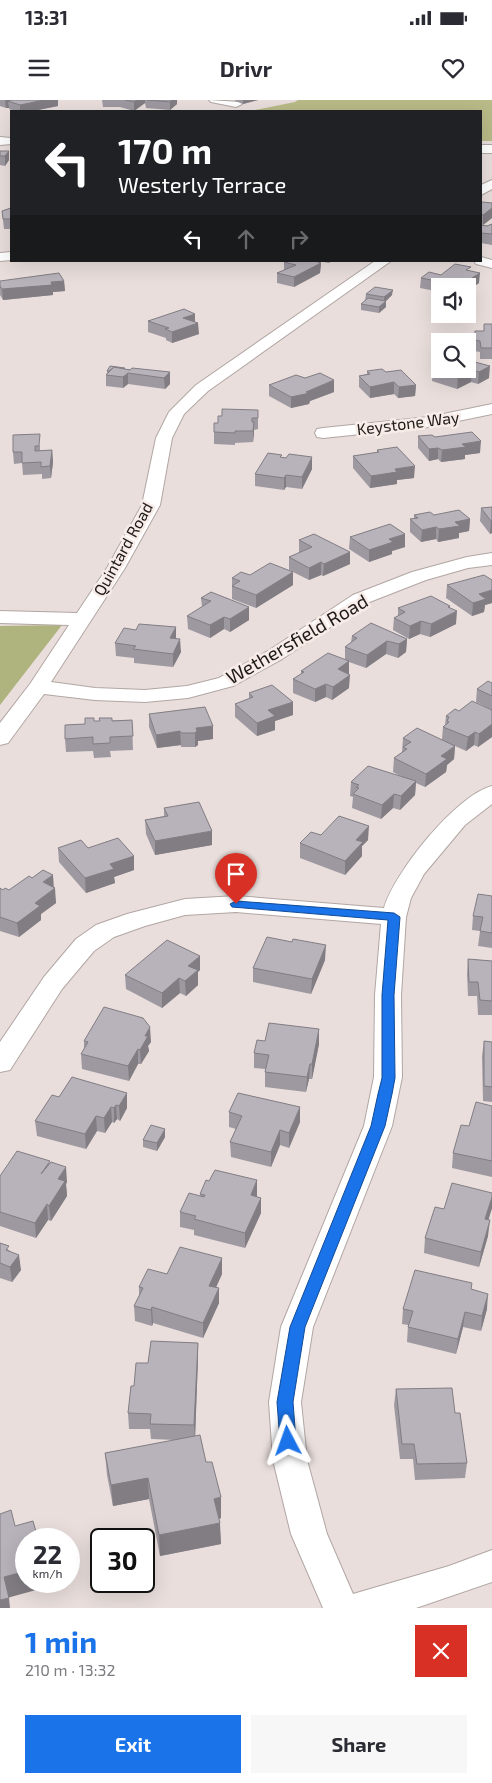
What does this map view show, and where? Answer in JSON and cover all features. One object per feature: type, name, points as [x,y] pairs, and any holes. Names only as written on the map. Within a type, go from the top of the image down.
[{"type":"street","points":[[215,100],[236,104]]},
{"type":"street","name":"Quintard Road","points":[[0,738],[38,687],[116,568],[150,505],[164,438],[177,412],[202,388],[383,262]]},
{"type":"street","name":"Keystone Way","points":[[324,433],[418,423],[470,415],[492,409]]},
{"type":"street","name":"Wethersfield Road","points":[[38,687],[95,694],[145,696],[188,692],[226,682],[276,655],[360,599],[419,576],[467,563],[492,559]]},
{"type":"street","points":[[0,617],[82,619]]},
{"type":"street","points":[[341,1608],[310,1534],[290,1460],[285,1402],[297,1327],[378,1126],[388,1078],[388,995],[394,917],[399,898],[413,871],[457,820],[492,793]]},
{"type":"street","points":[[0,1063],[53,982],[85,945],[105,931],[136,920],[185,907],[236,904],[394,917]]},
{"type":"street","points":[[359,1608],[449,1582],[492,1566]]},
{"type":"green space","points":[[298,100],[492,100],[492,141],[482,141],[482,110],[255,110]]},
{"type":"green space","points":[[62,625],[0,705],[0,626]]},
{"type":"building","points":[[44,100],[20,105],[8,101]]},
{"type":"building","points":[[147,100],[172,100],[170,102]]},
{"type":"building","points":[[0,151],[9,151],[5,156],[0,156]]},
{"type":"building","points":[[482,202],[492,203],[492,208],[483,215]]},
{"type":"building","points":[[10,208],[10,219],[3,219],[2,211]]},
{"type":"building","points":[[492,224],[492,234],[482,233],[482,225]]},
{"type":"building","points":[[284,262],[321,263],[294,277],[277,273],[296,265]]},
{"type":"building","points":[[455,264],[471,267],[466,270],[480,273],[472,278],[431,278],[431,280],[421,278],[429,272],[441,275]]},
{"type":"building","points":[[59,273],[64,281],[51,282],[52,285],[2,289],[0,286],[0,281]]},
{"type":"building","points":[[375,287],[393,290],[384,297],[366,294]]},
{"type":"building","points":[[368,298],[386,301],[379,307],[361,304]]},
{"type":"building","points":[[184,309],[195,314],[183,318],[198,323],[172,332],[165,329],[169,328],[148,321]]},
{"type":"building","points":[[484,324],[492,324],[492,348],[481,348],[480,341],[476,340],[475,331],[484,331]]},
{"type":"building","points":[[476,362],[490,366],[479,372],[476,371]]},
{"type":"building","points":[[110,366],[125,368],[114,367],[107,371]]},
{"type":"building","points":[[114,367],[130,370],[132,368],[170,372],[164,378],[128,373],[123,377],[106,375]]},
{"type":"building","points":[[382,369],[386,372],[401,370],[416,385],[399,387],[394,382],[370,387],[359,376],[370,374],[367,371]]},
{"type":"building","points":[[320,373],[334,380],[306,392],[310,393],[291,397],[269,385],[296,375],[305,378]]},
{"type":"building","points":[[222,409],[258,410],[258,418],[252,418],[252,422],[254,422],[253,431],[235,431],[235,433],[214,432],[214,423],[218,423],[218,416],[222,416]]},
{"type":"building","points":[[472,432],[481,441],[462,444],[466,447],[442,450],[438,448],[429,449],[418,436],[432,435],[435,437]]},
{"type":"building","points":[[40,434],[39,446],[35,446],[35,451],[52,450],[50,466],[41,467],[41,462],[22,463],[22,452],[13,452],[13,435]]},
{"type":"building","points":[[397,447],[415,466],[395,469],[397,472],[371,476],[353,456],[379,452],[377,450]]},
{"type":"building","points":[[268,453],[282,455],[280,457],[286,458],[289,454],[312,457],[302,477],[286,475],[284,478],[255,474]]},
{"type":"building","points":[[492,507],[492,521],[491,521],[481,508]]},
{"type":"building","points":[[459,510],[470,519],[455,522],[460,526],[439,529],[436,527],[422,530],[410,519],[418,518],[414,515],[430,512],[434,515]]},
{"type":"building","points":[[390,524],[405,534],[389,539],[393,542],[369,550],[350,537]]},
{"type":"building","points":[[314,534],[350,552],[324,564],[321,562],[309,568],[289,557],[312,547],[299,540]]},
{"type":"building","points":[[270,563],[293,572],[256,595],[232,586],[240,581],[232,578],[241,572],[250,575]]},
{"type":"building","points":[[484,575],[492,580],[492,590],[479,594],[486,599],[473,603],[447,585]]},
{"type":"building","points":[[211,592],[249,607],[230,619],[224,617],[210,625],[187,616],[211,601],[201,598]]},
{"type":"building","points":[[431,596],[457,611],[431,624],[421,621],[410,626],[394,618],[405,612],[398,608]]},
{"type":"building","points":[[371,623],[407,639],[399,644],[387,641],[367,655],[345,647],[357,638],[352,636]]},
{"type":"building","points":[[139,624],[176,627],[170,638],[180,639],[173,654],[133,649],[136,646],[115,643],[124,628],[136,630]]},
{"type":"building","points":[[328,653],[349,661],[338,669],[350,675],[333,687],[326,684],[315,689],[293,679],[304,672],[301,671]]},
{"type":"building","points":[[488,681],[492,683],[492,696],[477,689]]},
{"type":"building","points":[[272,685],[293,702],[268,710],[275,716],[257,723],[235,704],[253,697],[249,693]]},
{"type":"building","points":[[472,701],[492,710],[492,724],[479,734],[475,732],[468,737],[443,727],[449,722],[447,721],[449,717],[446,716],[455,709],[459,711]]},
{"type":"building","points":[[205,707],[213,726],[196,728],[197,731],[195,733],[181,733],[180,731],[156,735],[149,714]]},
{"type":"building","points":[[85,718],[94,718],[94,721],[100,721],[99,718],[112,718],[112,721],[132,720],[133,736],[110,737],[110,743],[93,744],[93,737],[65,739],[65,725],[85,724]]},
{"type":"building","points":[[417,728],[455,746],[441,756],[447,759],[426,774],[394,758],[407,749],[403,747],[411,742],[403,738]]},
{"type":"building","points":[[368,766],[416,781],[401,796],[394,794],[382,805],[353,794],[359,788],[356,787],[359,785],[351,782]]},
{"type":"building","points":[[199,802],[212,831],[155,841],[145,820],[168,816],[164,808]]},
{"type":"building","points":[[339,816],[369,826],[356,840],[363,842],[345,861],[300,843],[311,832],[321,835]]},
{"type":"building","points":[[118,838],[134,856],[110,864],[114,869],[85,878],[58,848],[81,840],[88,848]]},
{"type":"building","points":[[43,870],[53,875],[43,882],[55,888],[35,903],[40,906],[17,923],[0,917],[0,888],[9,890],[29,876],[32,878]]},
{"type":"building","points":[[478,894],[492,896],[492,933],[480,931],[483,917],[473,916]]},
{"type":"building","points":[[267,937],[292,942],[293,939],[326,945],[312,979],[253,968]]},
{"type":"building","points":[[167,940],[200,956],[188,966],[198,970],[185,981],[179,978],[162,993],[125,975]]},
{"type":"building","points":[[468,959],[492,961],[492,1001],[480,1000],[478,982],[469,982]]},
{"type":"building","points":[[104,1007],[143,1018],[150,1027],[145,1036],[148,1036],[128,1066],[81,1054],[88,1042],[84,1041]]},
{"type":"building","points":[[269,1023],[319,1029],[312,1064],[310,1064],[307,1077],[265,1072],[269,1055],[254,1053],[257,1040],[265,1041]]},
{"type":"building","points":[[484,1041],[492,1042],[492,1087],[484,1086]]},
{"type":"building","points":[[72,1077],[127,1093],[119,1106],[111,1107],[104,1118],[96,1116],[85,1134],[35,1121],[52,1095],[59,1097]]},
{"type":"building","points":[[238,1093],[300,1107],[289,1133],[280,1130],[271,1152],[230,1142],[242,1116],[229,1112]]},
{"type":"building","points":[[476,1102],[492,1106],[492,1161],[453,1153],[461,1125],[469,1126]]},
{"type":"building","points":[[151,1125],[165,1129],[157,1143],[143,1140]]},
{"type":"building","points":[[17,1151],[50,1161],[41,1174],[51,1162],[66,1167],[58,1179],[65,1181],[49,1206],[47,1204],[35,1223],[0,1212],[0,1176]]},
{"type":"building","points":[[215,1170],[257,1180],[251,1195],[261,1198],[245,1233],[194,1219],[196,1216],[180,1212],[189,1193],[204,1197],[205,1195],[200,1194],[206,1180],[209,1181]]},
{"type":"building","points":[[452,1183],[492,1193],[485,1219],[490,1220],[481,1252],[425,1238],[435,1207],[444,1209]]},
{"type":"building","points":[[0,1243],[9,1246],[6,1250],[19,1255],[10,1267],[0,1263]]},
{"type":"building","points":[[180,1247],[222,1258],[209,1286],[219,1288],[203,1323],[152,1307],[151,1310],[134,1306],[143,1288],[139,1287],[148,1269],[167,1274]]},
{"type":"building","points":[[415,1270],[472,1283],[471,1289],[488,1294],[482,1316],[465,1312],[458,1339],[408,1327],[413,1311],[403,1309]]},
{"type":"building","points":[[151,1341],[198,1343],[194,1425],[150,1424],[151,1414],[128,1413],[131,1386],[134,1386],[136,1363],[148,1363]]},
{"type":"building","points":[[452,1388],[455,1413],[460,1413],[467,1463],[417,1464],[414,1444],[402,1444],[396,1389]]},
{"type":"building","points":[[200,1435],[206,1462],[212,1462],[221,1497],[214,1499],[220,1523],[159,1535],[148,1478],[111,1485],[105,1453]]},
{"type":"building","points":[[11,1510],[15,1526],[33,1521],[35,1528],[15,1528],[15,1574],[4,1577],[9,1598],[0,1600],[0,1514]]},
{"type":"route","points":[[236,904],[394,917],[388,995],[388,1078],[385,1094],[378,1126],[297,1327],[285,1402],[288,1441]]}]
